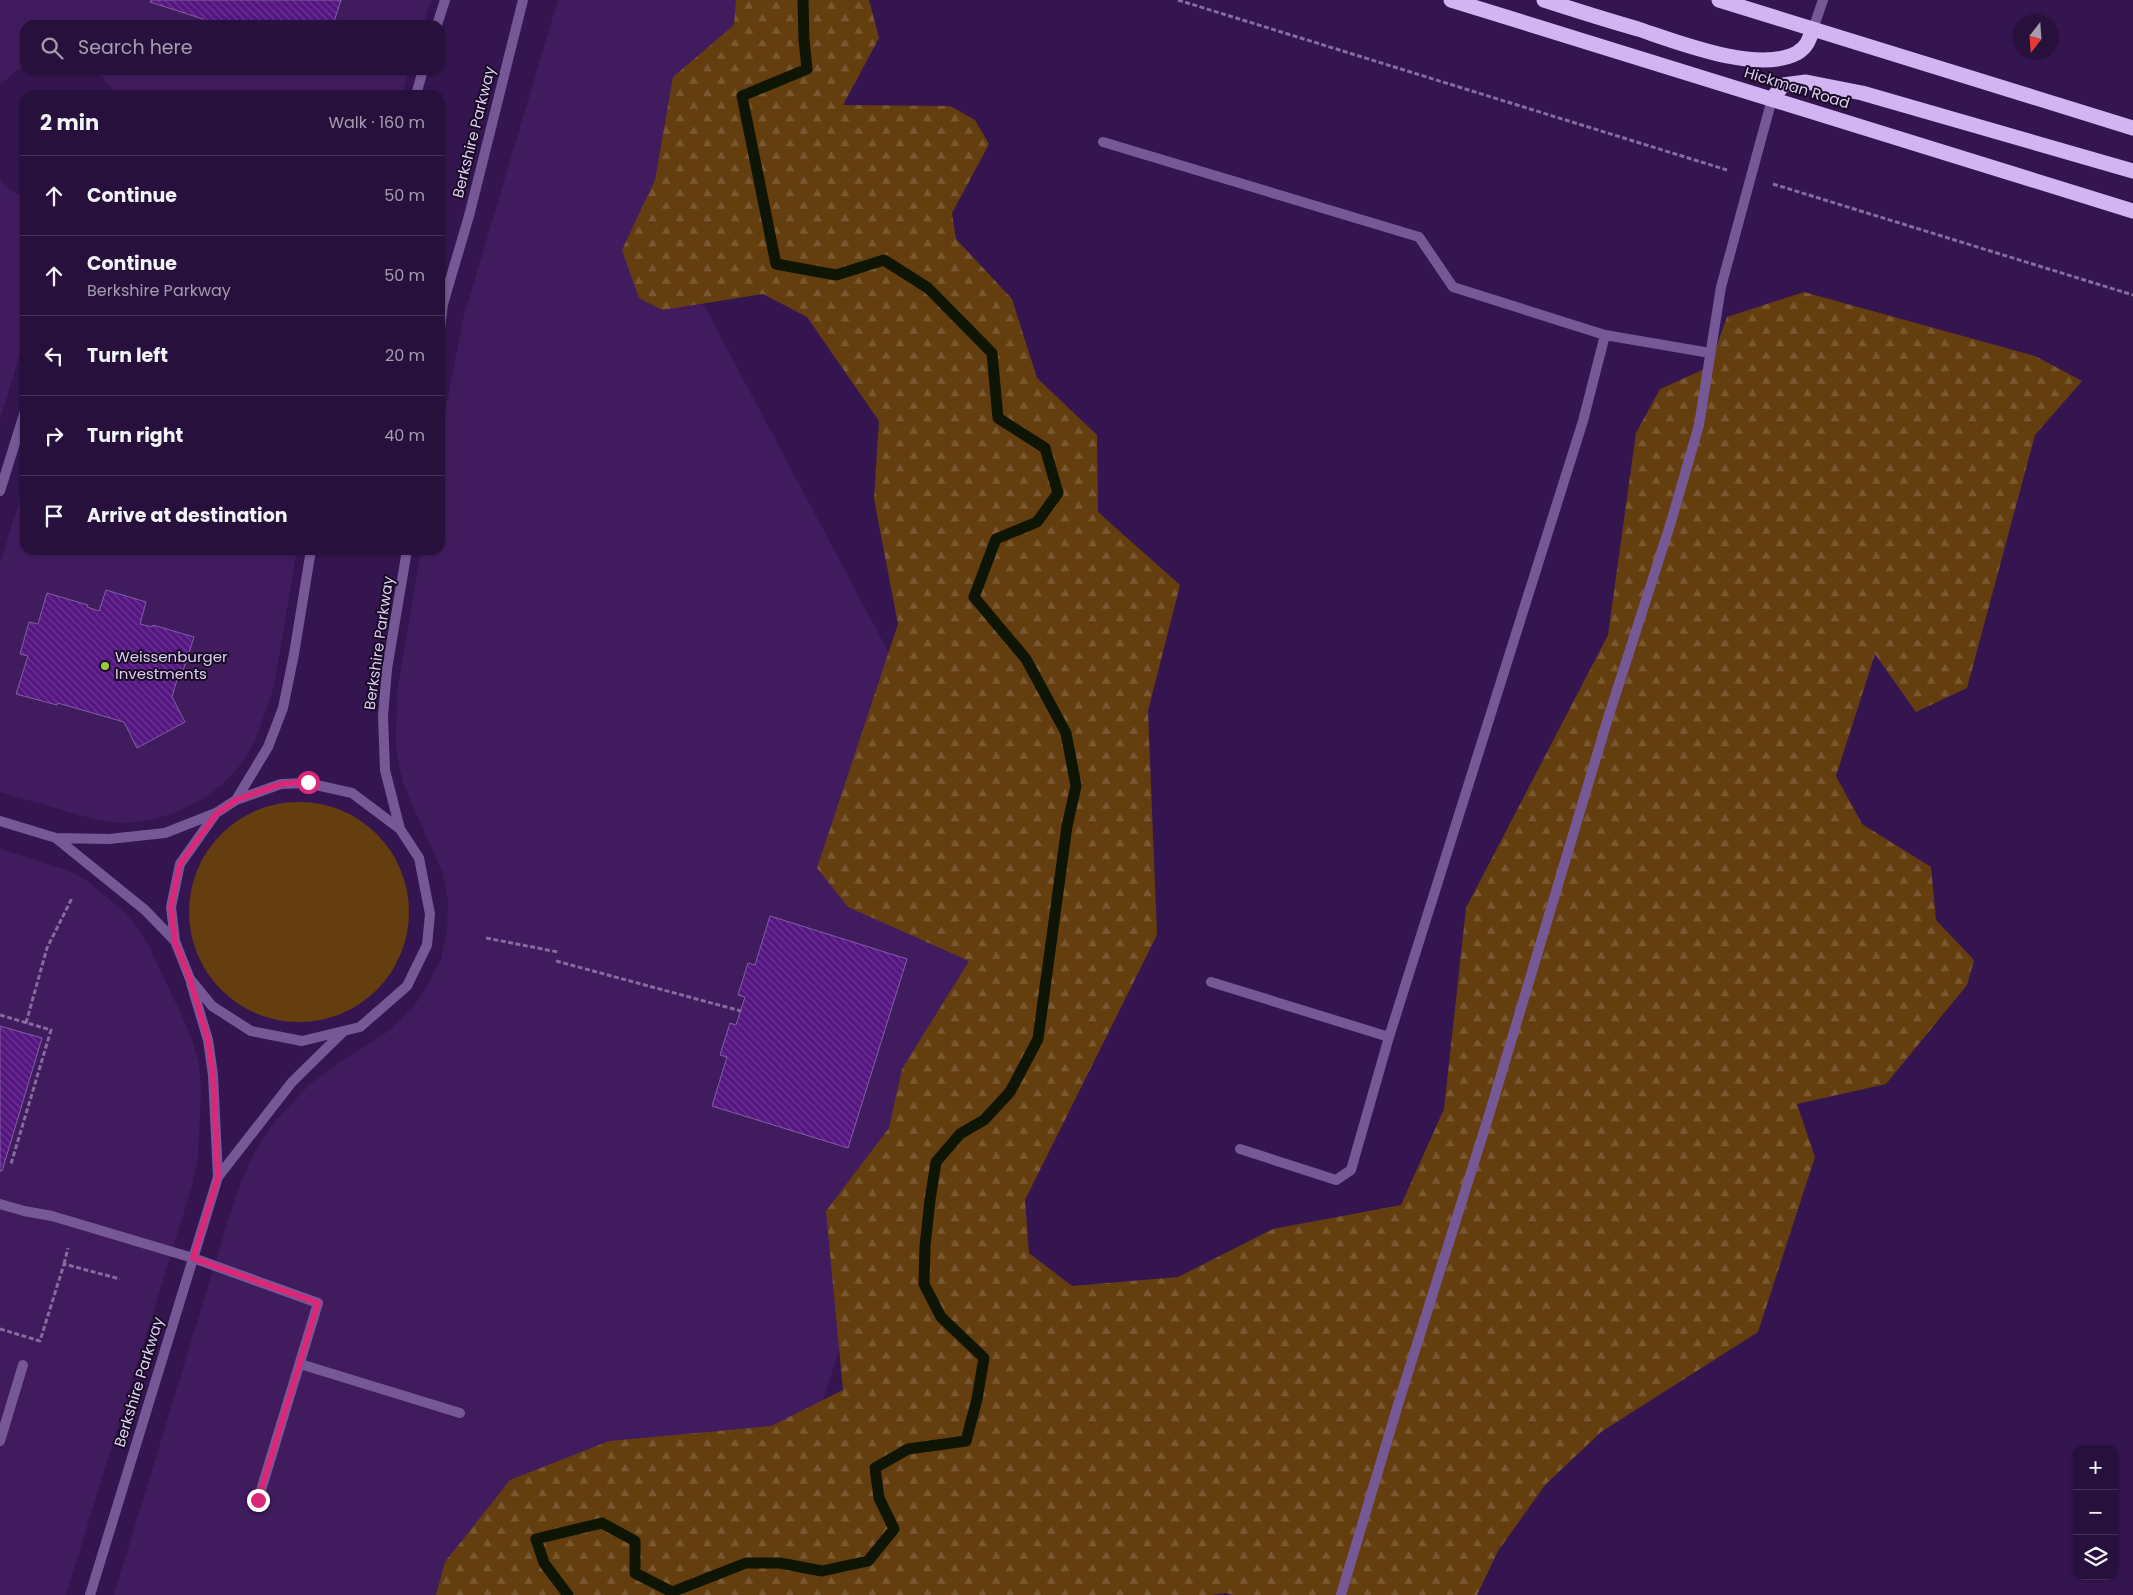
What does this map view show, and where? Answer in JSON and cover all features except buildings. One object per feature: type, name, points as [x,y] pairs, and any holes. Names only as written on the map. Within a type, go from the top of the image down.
[{"type":"highway","name":"Hickman Road","points":[[1451,0],[2133,211]]},
{"type":"highway","points":[[1544,0],[1715,53],[1758,60],[1779,59],[1796,53],[1808,45],[1813,29]]},
{"type":"highway","points":[[1719,0],[2133,128]]},
{"type":"highway","points":[[1772,99],[1783,85],[1806,82],[1835,87],[1946,116],[2133,171]]},
{"type":"street","points":[[438,20],[444,0]]},
{"type":"street","name":"Berkshire Parkway","points":[[445,294],[469,216],[523,0]]},
{"type":"street","points":[[1813,29],[1823,0]]},
{"type":"street","points":[[417,90],[422,75]]},
{"type":"street","points":[[1341,1595],[1400,1398],[1489,1115],[1608,718],[1671,522],[1699,425],[1721,287],[1749,177],[1772,99]]},
{"type":"street","points":[[1103,142],[1419,237],[1453,287],[1605,335],[1710,353]]},
{"type":"street","points":[[1240,1149],[1336,1180],[1351,1170],[1389,1037],[1583,421],[1605,335]]},
{"type":"street","points":[[0,491],[20,426]]},
{"type":"street","points":[[236,800],[268,747],[283,708],[310,555]]},
{"type":"street","name":"Berkshire Parkway","points":[[400,829],[385,770],[383,716],[387,669],[406,555]]},
{"type":"street","points":[[0,821],[56,838],[109,839],[164,833],[216,814],[236,800],[281,784],[308,782],[352,793],[400,829],[419,858],[430,914],[427,944],[407,986],[360,1027],[302,1041],[251,1031],[212,1006],[190,979],[175,942],[171,907],[180,864],[216,814]]},
{"type":"street","points":[[56,838],[145,910],[175,942]]},
{"type":"street","name":"Berkshire Parkway","points":[[90,1595],[218,1177],[213,1075],[208,1040],[190,979]]},
{"type":"street","points":[[1211,982],[1389,1037]]},
{"type":"street","name":"Berkshire Parkway","points":[[218,1177],[292,1082],[344,1031]]},
{"type":"street","points":[[0,1204],[52,1216],[193,1258],[318,1303],[258,1500]]},
{"type":"street","points":[[300,1364],[460,1413]]},
{"type":"street","points":[[0,1441],[23,1365]]},
{"type":"path","points":[[1178,0],[2133,295]]},
{"type":"path","points":[[26,1023],[47,948],[72,898]]},
{"type":"path","points":[[486,938],[558,952]]},
{"type":"path","points":[[556,961],[741,1011]]},
{"type":"path","points":[[0,1015],[51,1030],[11,1164]]},
{"type":"path","points":[[0,1329],[40,1341],[64,1264],[120,1279]]},
{"type":"shaded area","points":[[0,0],[431,0],[425,20],[20,20],[20,68],[0,85]]},
{"type":"shaded area","points":[[558,0],[749,0],[673,247],[1001,864],[758,1595],[114,1595],[231,1211],[253,1155],[269,1129],[310,1084],[390,1030],[412,1009],[428,985],[441,959],[447,931],[448,902],[443,874],[403,783],[396,745],[397,693],[420,555],[445,555],[445,413],[463,319]]},
{"type":"shaded area","points":[[98,75],[408,75],[403,90],[113,90]]},
{"type":"shaded area","points":[[0,180],[20,195],[20,353],[0,419]]},
{"type":"shaded area","points":[[20,499],[20,555],[296,555],[274,686],[256,739],[243,762],[224,783],[202,799],[177,812],[151,820],[123,823],[97,820],[0,792],[0,564]]},
{"type":"shaded area","points":[[0,849],[69,871],[89,882],[124,912],[139,929],[150,949],[192,1039],[199,1064],[201,1089],[198,1157],[192,1186],[66,1595],[0,1595]]},
{"type":"green space","points":[[736,0],[869,0],[879,38],[843,105],[950,106],[975,120],[989,144],[952,213],[956,239],[1012,299],[1037,378],[1097,435],[1098,512],[1180,585],[1148,711],[1157,935],[1025,1200],[1029,1253],[1072,1286],[1178,1277],[1273,1229],[1401,1205],[1444,1109],[1466,908],[1608,635],[1636,433],[1660,389],[1709,367],[1727,317],[1804,292],[2035,356],[2082,381],[2035,435],[1967,688],[1916,712],[1875,654],[1836,776],[1862,824],[1931,867],[1936,920],[1974,960],[1967,985],[1886,1084],[1797,1104],[1815,1157],[1758,1332],[1601,1432],[1545,1485],[1498,1551],[1477,1595],[1234,1595],[1226,1593],[1211,1595],[436,1595],[445,1562],[510,1480],[609,1441],[771,1426],[843,1390],[826,1211],[889,1128],[902,1069],[969,961],[848,907],[817,868],[898,624],[874,499],[879,421],[807,317],[763,294],[662,310],[639,298],[622,250],[655,180],[673,77],[734,25]]},
{"type":"green space","points":[[299,802],[320,804],[351,815],[377,834],[396,860],[407,891],[409,912],[407,933],[396,964],[377,990],[351,1009],[320,1020],[299,1022],[278,1020],[247,1009],[221,990],[202,964],[191,933],[189,912],[191,891],[202,860],[221,834],[247,815],[278,804]]},
{"type":"waterway","points":[[568,1595],[544,1563],[536,1539],[602,1523],[635,1541],[635,1573],[672,1592],[746,1563],[780,1563],[822,1571],[868,1561],[894,1529],[879,1498],[875,1468],[908,1449],[966,1441],[977,1399],[984,1358],[941,1317],[924,1284],[925,1246],[936,1162],[960,1134],[984,1120],[1010,1092],[1038,1039],[1067,826],[1076,786],[1066,733],[1026,659],[974,597],[996,539],[1037,522],[1058,493],[1045,448],[998,418],[992,353],[928,288],[884,260],[836,275],[776,264],[742,96],[807,69],[803,0]]},
{"type":"place","name":"Weissenburger Investments","points":[[105,666]]},
{"type":"route","points":[[258,1500],[318,1303],[193,1258],[218,1177],[213,1075],[208,1040],[190,979],[175,942],[171,907],[180,864],[216,814],[236,800],[281,784],[308,782]]}]
